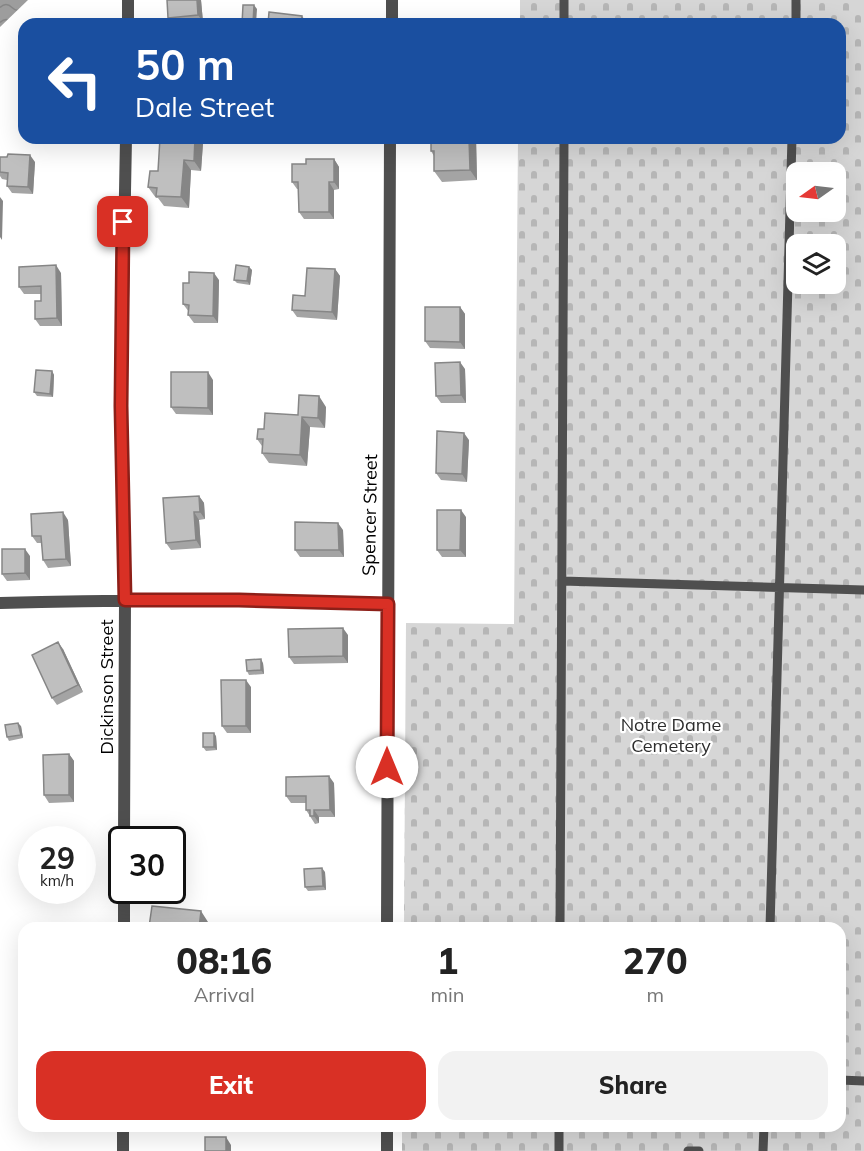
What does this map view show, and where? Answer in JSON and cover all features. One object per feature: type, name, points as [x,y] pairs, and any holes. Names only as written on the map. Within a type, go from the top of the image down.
[{"type":"street","points":[[128,0],[128,18]]},
{"type":"street","points":[[392,0],[392,18]]},
{"type":"street","name":"Dickinson Street","points":[[124,826],[125,600],[121,406],[126,144]]},
{"type":"street","name":"Spencer Street","points":[[387,922],[390,144]]},
{"type":"street","points":[[0,603],[239,600],[388,604]]},
{"type":"street","points":[[124,904],[124,922]]},
{"type":"street","points":[[123,1132],[123,1151]]},
{"type":"street","points":[[387,1132],[387,1151]]},
{"type":"lane","points":[[564,0],[564,18]]},
{"type":"lane","points":[[796,0],[796,18]]},
{"type":"lane","points":[[560,922],[564,144]]},
{"type":"lane","points":[[770,922],[792,144]]},
{"type":"lane","points":[[562,581],[864,590]]},
{"type":"lane","points":[[846,1080],[864,1081]]},
{"type":"lane","points":[[559,1132],[559,1151]]},
{"type":"lane","points":[[763,1151],[764,1132]]},
{"type":"lane","points":[[688,1151],[699,1151]]},
{"type":"green space","name":"Notre Dame Cemetery","points":[[520,0],[864,0],[864,1151],[402,1151],[402,1132],[846,1132],[846,922],[404,922],[406,623],[514,624],[518,144],[846,144],[846,18],[520,18]]},
{"type":"water","points":[[0,0],[28,0],[0,27]]},
{"type":"building","points":[[167,0],[197,0],[198,15],[168,18]]},
{"type":"building","points":[[243,5],[254,5],[253,18],[242,18]]},
{"type":"building","points":[[269,12],[302,16],[302,18],[268,18]]},
{"type":"building","points":[[160,144],[195,144],[194,161],[184,160],[181,197],[156,196],[157,188],[148,187],[150,171],[158,171]]},
{"type":"building","points":[[431,144],[469,144],[470,170],[434,171],[434,151],[431,151]]},
{"type":"building","points":[[8,154],[30,155],[28,187],[7,186],[8,173],[0,172],[0,157],[7,157]]},
{"type":"building","points":[[306,159],[334,159],[334,182],[329,182],[329,212],[299,212],[298,182],[292,182],[292,164],[306,164]]},
{"type":"building","points":[[56,265],[57,318],[35,319],[35,301],[41,301],[41,286],[19,287],[19,267]]},
{"type":"building","points":[[236,265],[249,267],[247,281],[234,280]]},
{"type":"building","points":[[307,268],[335,269],[332,312],[292,310],[293,295],[305,296]]},
{"type":"building","points":[[189,272],[214,273],[213,316],[188,315],[189,305],[183,304],[183,283],[189,283]]},
{"type":"building","points":[[425,307],[460,307],[460,342],[425,341]]},
{"type":"building","points":[[460,362],[461,395],[436,396],[435,363]]},
{"type":"building","points":[[36,370],[52,371],[50,394],[34,392]]},
{"type":"building","points":[[171,372],[208,372],[208,408],[171,407]]},
{"type":"building","points":[[299,395],[319,396],[318,418],[302,417],[300,455],[262,453],[263,439],[257,439],[258,429],[264,429],[265,413],[298,415]]},
{"type":"building","points":[[437,431],[464,433],[462,474],[436,473]]},
{"type":"building","points":[[199,496],[200,512],[194,512],[196,540],[166,543],[163,498]]},
{"type":"building","points":[[437,510],[461,510],[460,550],[437,550]]},
{"type":"building","points":[[63,512],[66,559],[43,560],[41,536],[32,536],[31,514]]},
{"type":"building","points":[[295,522],[338,523],[339,550],[295,550]]},
{"type":"building","points":[[2,549],[25,549],[25,573],[2,574]]},
{"type":"building","points":[[343,628],[343,656],[289,657],[288,629]]},
{"type":"building","points":[[58,642],[78,685],[52,698],[32,655]]},
{"type":"building","points":[[261,659],[261,670],[247,671],[246,660]]},
{"type":"building","points":[[221,680],[246,680],[246,726],[222,726]]},
{"type":"building","points":[[18,723],[21,735],[7,737],[5,725]]},
{"type":"building","points":[[203,733],[214,733],[214,747],[203,747]]},
{"type":"building","points":[[69,754],[69,795],[44,795],[43,755]]},
{"type":"building","points":[[329,776],[330,810],[314,810],[314,816],[310,816],[310,810],[306,810],[306,796],[286,796],[286,777]]},
{"type":"building","points":[[322,868],[323,886],[305,887],[304,869]]},
{"type":"building","points":[[152,906],[201,911],[200,922],[150,922]]},
{"type":"building","points":[[205,1137],[226,1137],[226,1151],[205,1151]]},
{"type":"route","points":[[123,222],[121,406],[125,600],[388,604],[387,767]]}]
